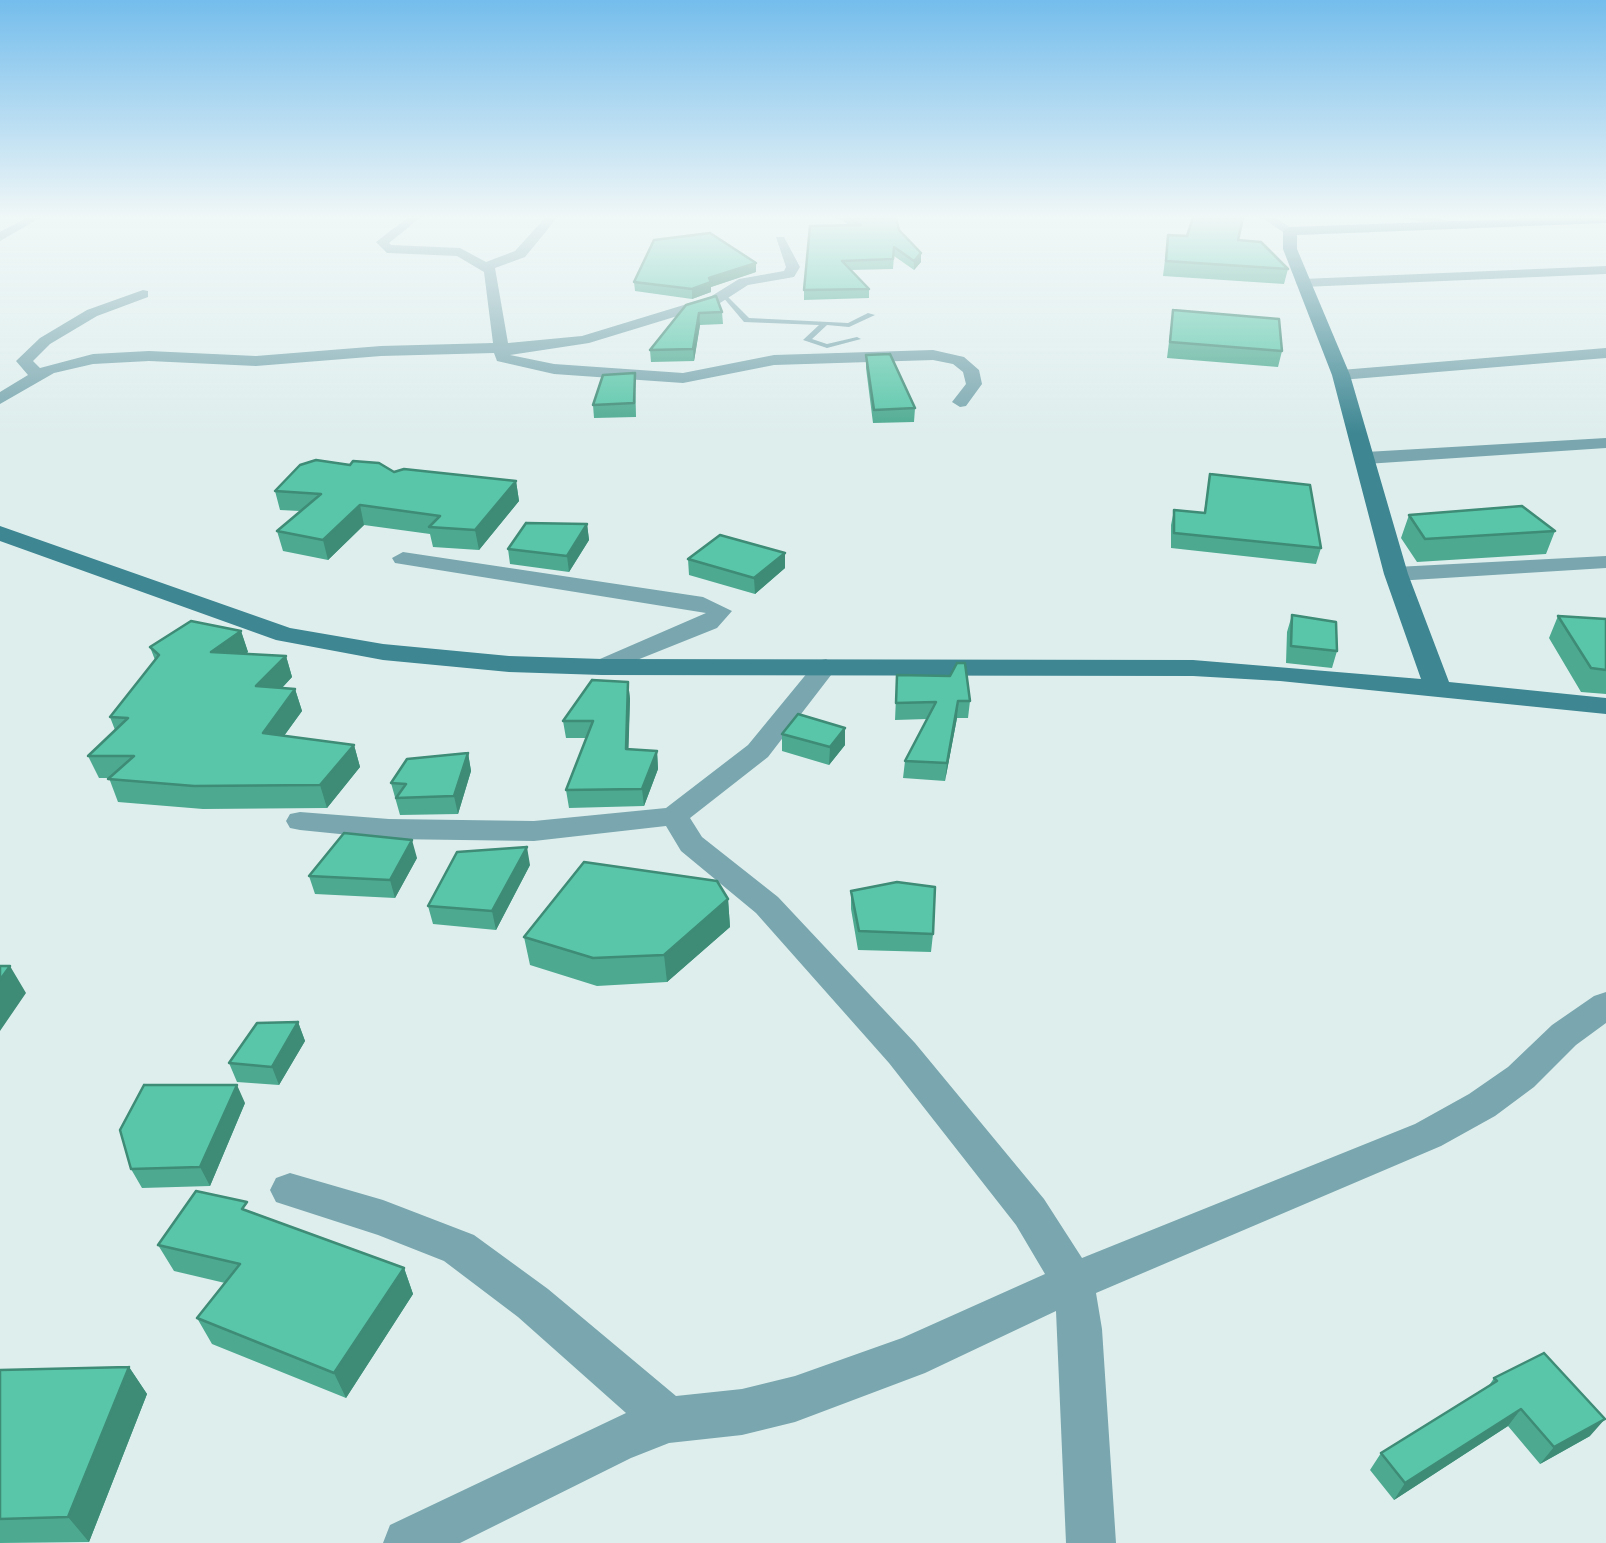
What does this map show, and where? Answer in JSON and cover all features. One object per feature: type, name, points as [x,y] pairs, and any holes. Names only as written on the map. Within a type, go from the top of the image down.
[{"type":"street","points":[[492,290],[503,358],[554,369],[660,378],[702,376],[788,358],[947,357],[966,365],[974,378],[960,402]]},
{"type":"street","points":[[0,399],[38,376],[72,362],[117,357],[256,360],[551,345],[602,336],[732,290]]},
{"type":"street","points":[[1306,290],[1341,374],[1396,574],[1436,688]]},
{"type":"street","points":[[38,376],[24,361],[45,341],[92,313],[143,294]]},
{"type":"street","points":[[1341,374],[1606,353]]},
{"type":"street","points":[[1366,458],[1606,443]]},
{"type":"street","points":[[0,533],[285,635],[383,652],[509,664],[602,667],[1193,668],[1606,706]]},
{"type":"street","points":[[403,558],[703,604],[721,611],[708,623],[602,667]]},
{"type":"street","points":[[1396,574],[1606,562]]},
{"type":"street","points":[[300,821],[389,829],[534,831],[674,816],[758,751],[826,666]]},
{"type":"street","points":[[674,816],[691,844],[767,905],[902,1053],[1030,1212],[1073,1282],[1080,1329],[1091,1543]]},
{"type":"street","points":[[408,1543],[619,1439],[669,1420],[742,1412],[795,1399],[909,1358],[1073,1282],[1428,1135],[1521,1077],[1564,1035],[1606,1006]]},
{"type":"street","points":[[290,1190],[383,1218],[459,1248],[533,1302],[669,1420]]},
{"type":"lane","points":[[724,295],[747,320],[849,325],[871,314]]},
{"type":"lane","points":[[826,324],[807,340],[828,346],[857,339]]},
{"type":"building","points":[[716,296],[722,312],[699,313],[693,349],[650,350],[686,305]]},
{"type":"building","points":[[1173,310],[1279,319],[1282,351],[1170,342]]},
{"type":"building","points":[[890,354],[915,408],[874,410],[866,355]]},
{"type":"building","points":[[635,373],[634,403],[593,405],[603,375]]},
{"type":"building","points":[[316,460],[350,465],[353,461],[379,463],[394,472],[404,469],[516,481],[475,530],[429,527],[440,516],[360,505],[323,540],[277,531],[321,494],[275,491],[300,465]]},
{"type":"building","points":[[1210,474],[1310,485],[1321,548],[1174,533],[1174,510],[1205,513]]},
{"type":"building","points":[[1522,506],[1555,531],[1425,539],[1409,515]]},
{"type":"building","points":[[526,523],[587,524],[567,556],[508,549]]},
{"type":"building","points":[[720,535],[785,553],[754,578],[688,559]]},
{"type":"building","points":[[1292,615],[1336,622],[1337,651],[1291,646]]},
{"type":"building","points":[[1558,616],[1606,619],[1606,670],[1591,668]]},
{"type":"building","points":[[191,621],[241,631],[211,652],[286,656],[256,686],[295,689],[263,733],[354,745],[320,785],[194,786],[108,779],[134,756],[88,756],[128,718],[110,717],[159,655],[150,647]]},
{"type":"building","points":[[957,663],[965,663],[970,701],[958,701],[947,763],[905,761],[936,702],[896,703],[897,675],[950,676]]},
{"type":"building","points":[[592,680],[628,682],[626,749],[657,751],[642,789],[566,790],[593,721],[563,721]]},
{"type":"building","points":[[798,714],[845,728],[830,747],[782,734]]},
{"type":"building","points":[[468,753],[454,796],[396,798],[406,784],[391,783],[407,759]]},
{"type":"building","points":[[344,833],[412,840],[390,880],[309,876]]},
{"type":"building","points":[[527,847],[492,911],[428,906],[457,852]]},
{"type":"building","points":[[584,862],[717,881],[728,899],[664,955],[593,958],[524,937]]},
{"type":"building","points":[[897,882],[935,887],[933,934],[859,931],[851,891]]},
{"type":"building","points":[[0,966],[10,966],[0,980]]},
{"type":"building","points":[[298,1022],[272,1067],[229,1063],[257,1023]]},
{"type":"building","points":[[144,1085],[237,1085],[200,1167],[131,1169],[120,1130]]},
{"type":"building","points":[[196,1191],[247,1202],[242,1209],[404,1268],[334,1373],[197,1318],[240,1264],[158,1245]]},
{"type":"building","points":[[1544,1353],[1605,1419],[1554,1447],[1521,1409],[1405,1483],[1381,1453],[1497,1381],[1494,1378]]},
{"type":"building","points":[[129,1367],[68,1517],[0,1519],[0,1370]]}]
